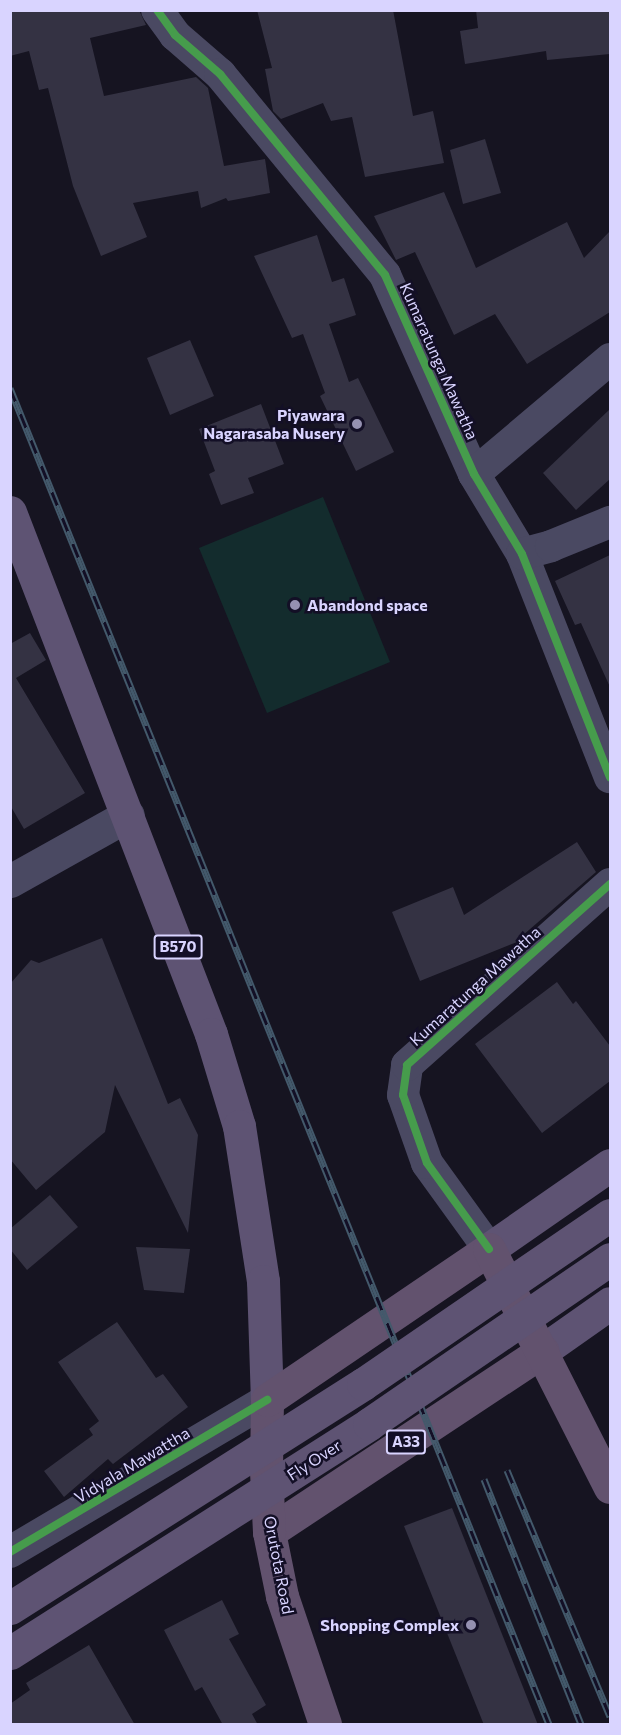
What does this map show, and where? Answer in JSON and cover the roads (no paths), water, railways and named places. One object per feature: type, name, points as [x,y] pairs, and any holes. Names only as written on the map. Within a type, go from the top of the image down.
[{"type":"highway","points":[[267,1400],[489,1250],[543,1351],[610,1487]]},
{"type":"highway","name":"A33","points":[[269,1532],[543,1351]]},
{"type":"highway","name":"Orutota Road","points":[[267,1400],[266,1471],[269,1532],[282,1596],[325,1725]]},
{"type":"main road","name":"B570","points":[[10,512],[211,1034],[238,1126],[263,1281],[267,1400]]},
{"type":"main road","points":[[489,1250],[610,1165]]},
{"type":"main road","points":[[10,1608],[363,1384],[610,1215]]},
{"type":"main road","name":"Fly Over","points":[[10,1653],[369,1425],[610,1259]]},
{"type":"main road","points":[[543,1351],[610,1303]]},
{"type":"street","name":"Kumaratunga Mawatha","points":[[157,10],[175,35],[220,74],[385,275],[474,474],[522,554],[610,777]]},
{"type":"street","points":[[474,474],[610,359]]},
{"type":"street","points":[[522,554],[551,546],[610,522]]},
{"type":"street","points":[[10,881],[128,815]]},
{"type":"street","name":"Kumaratunga Mawatha","points":[[489,1250],[428,1163],[403,1095],[407,1065],[610,884]]},
{"type":"street","name":"Vidyala Mawattha","points":[[10,1552],[267,1400]]},
{"type":"railway","points":[[10,388],[549,1724]]},
{"type":"railway","points":[[507,1470],[610,1716]]},
{"type":"railway","points":[[484,1479],[581,1724]]},
{"type":"place","name":"Piyawara Nagarasaba Nusery","points":[[357,424]]},
{"type":"place","name":"Abandond space","points":[[295,605]]},
{"type":"place","name":"Shopping Complex","points":[[471,1625]]}]
